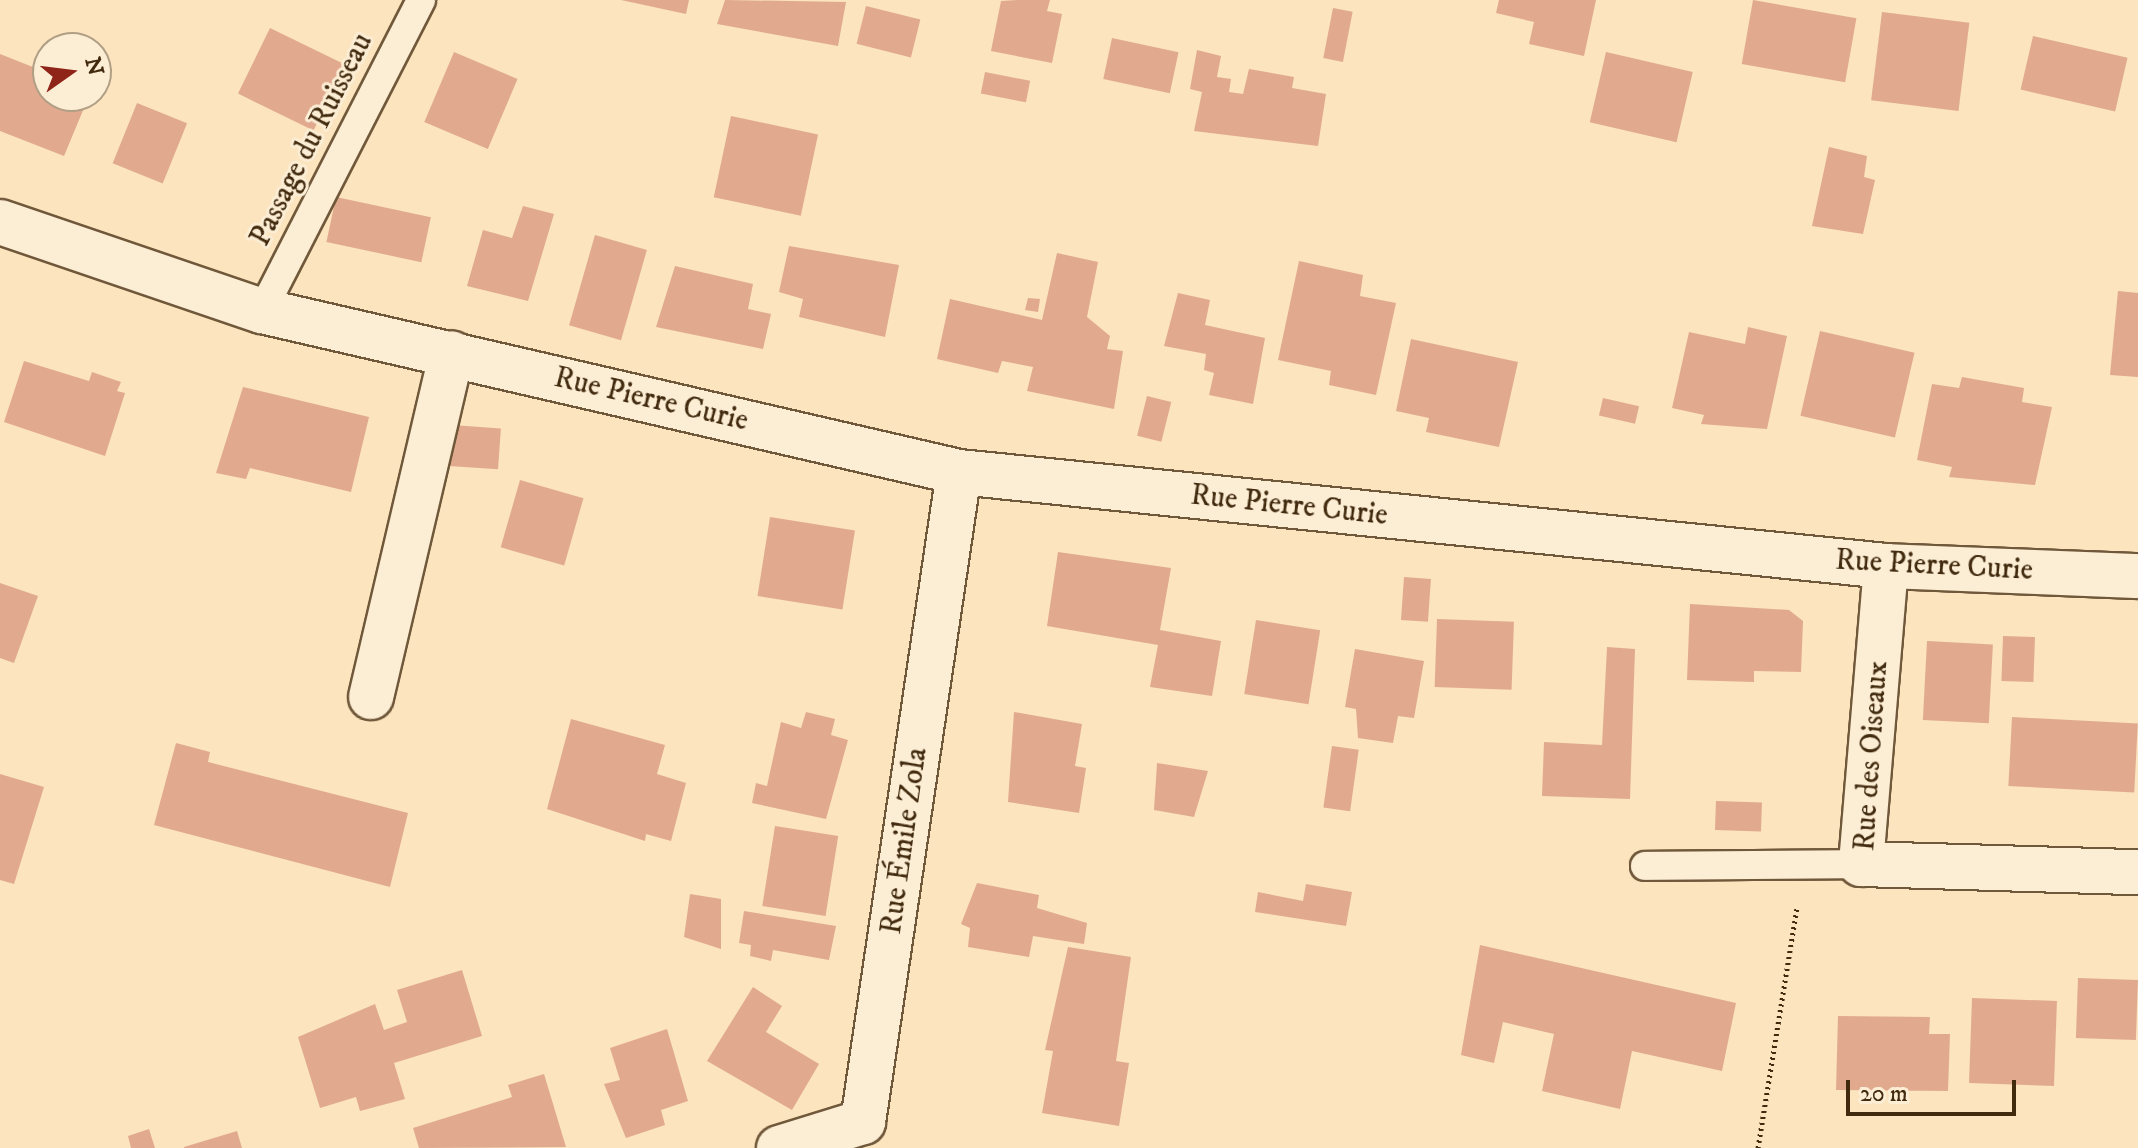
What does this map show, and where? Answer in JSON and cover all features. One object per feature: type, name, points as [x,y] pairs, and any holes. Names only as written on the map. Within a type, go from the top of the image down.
[{"type":"street","name":"Rue Pierre Curie","points":[[0,222],[262,311],[959,472],[1886,566],[2138,576]]},
{"type":"street","points":[[371,697],[452,353]]},
{"type":"street","name":"Rue Émile Zola","points":[[779,1148],[869,1135],[959,472]]},
{"type":"street","name":"Rue des Oiseaux","points":[[1886,566],[1861,864],[2138,872]]},
{"type":"lane","name":"Passage du Ruisseau","points":[[262,311],[421,0]]},
{"type":"lane","points":[[1645,866],[1804,867],[1861,864]]},
{"type":"path","points":[[1758,1148],[1804,867]]},
{"type":"building","points":[[621,0],[689,0],[686,14]]},
{"type":"building","points":[[725,0],[846,2],[838,46],[717,24]]},
{"type":"building","points":[[1050,0],[1047,11],[1062,14],[1052,63],[991,51],[1001,1]]},
{"type":"building","points":[[1499,0],[1596,0],[1584,56],[1529,44],[1534,22],[1496,13]]},
{"type":"building","points":[[1753,0],[1856,18],[1845,82],[1742,64]]},
{"type":"building","points":[[866,6],[920,20],[911,57],[857,44]]},
{"type":"building","points":[[1333,8],[1353,12],[1343,62],[1323,58]]},
{"type":"building","points":[[1882,12],[1969,23],[1958,111],[1871,100]]},
{"type":"building","points":[[270,28],[345,65],[313,130],[238,94]]},
{"type":"building","points":[[2033,36],[2128,58],[2115,111],[2021,90]]},
{"type":"building","points":[[1112,38],[1179,52],[1170,93],[1103,79]]},
{"type":"building","points":[[1197,50],[1221,56],[1217,77],[1231,79],[1229,92],[1243,94],[1249,69],[1294,77],[1292,88],[1326,94],[1318,146],[1194,131],[1202,92],[1190,89]]},
{"type":"building","points":[[454,52],[518,79],[488,149],[424,122]]},
{"type":"building","points":[[1606,52],[1693,72],[1677,142],[1590,122]]},
{"type":"building","points":[[0,54],[32,67],[32,112],[82,112],[64,156],[0,131]]},
{"type":"building","points":[[985,72],[1030,81],[1026,102],[981,94]]},
{"type":"building","points":[[137,103],[187,123],[163,183],[113,163]]},
{"type":"building","points":[[731,116],[818,135],[801,216],[714,197]]},
{"type":"building","points":[[1829,147],[1867,156],[1864,177],[1875,180],[1863,234],[1812,226]]},
{"type":"building","points":[[336,197],[431,217],[421,262],[326,242]]},
{"type":"building","points":[[523,206],[554,214],[528,301],[467,286],[483,230],[512,238]]},
{"type":"building","points":[[595,235],[647,250],[621,340],[569,325]]},
{"type":"building","points":[[789,246],[899,265],[885,337],[799,317],[803,299],[779,292]]},
{"type":"building","points":[[1057,253],[1098,262],[1087,317],[1110,336],[1107,349],[1123,351],[1114,409],[1027,391],[1033,367],[1002,361],[998,373],[937,359],[950,299],[1042,320]]},
{"type":"building","points":[[1299,261],[1363,275],[1360,296],[1396,303],[1376,395],[1329,385],[1331,371],[1278,360]]},
{"type":"building","points":[[675,266],[753,284],[748,309],[771,314],[763,349],[656,327]]},
{"type":"building","points":[[2118,291],[2138,293],[2138,377],[2110,375]]},
{"type":"building","points":[[1178,293],[1210,300],[1205,325],[1265,338],[1253,404],[1209,395],[1214,373],[1204,370],[1206,354],[1164,346]]},
{"type":"building","points":[[1028,298],[1040,299],[1038,312],[1025,310]]},
{"type":"building","points":[[1748,327],[1787,336],[1767,429],[1701,424],[1704,415],[1672,408],[1689,332],[1745,344]]},
{"type":"building","points":[[1820,331],[1915,353],[1895,438],[1800,416]]},
{"type":"building","points":[[1411,339],[1518,362],[1499,447],[1426,432],[1429,418],[1396,411]]},
{"type":"building","points":[[24,361],[89,381],[92,372],[121,382],[117,391],[125,393],[105,456],[4,422]]},
{"type":"building","points":[[1962,377],[2024,388],[2022,402],[2052,407],[2035,485],[1949,477],[1952,467],[1917,460],[1932,384],[1959,388]]},
{"type":"building","points":[[243,387],[369,417],[351,492],[250,468],[246,479],[216,473]]},
{"type":"building","points":[[1147,396],[1171,402],[1161,442],[1137,436]]},
{"type":"building","points":[[1603,398],[1639,406],[1635,424],[1599,416]]},
{"type":"building","points":[[452,425],[501,428],[498,469],[449,466]]},
{"type":"building","points":[[520,480],[583,498],[564,565],[501,547]]},
{"type":"building","points":[[770,517],[855,530],[842,609],[757,596]]},
{"type":"building","points":[[1058,552],[1171,568],[1160,630],[1221,641],[1212,696],[1150,687],[1158,645],[1047,626]]},
{"type":"building","points":[[1404,577],[1431,579],[1428,622],[1401,620]]},
{"type":"building","points":[[0,583],[38,596],[14,663],[0,658]]},
{"type":"building","points":[[1690,604],[1789,610],[1803,621],[1801,672],[1754,671],[1754,682],[1687,680]]},
{"type":"building","points":[[1437,619],[1514,622],[1512,690],[1435,687]]},
{"type":"building","points":[[1256,620],[1320,630],[1308,704],[1244,694]]},
{"type":"building","points":[[2003,636],[2035,637],[2033,682],[2001,681]]},
{"type":"building","points":[[1927,641],[1993,644],[1989,723],[1923,720]]},
{"type":"building","points":[[1607,647],[1635,649],[1630,799],[1542,796],[1544,742],[1602,745]]},
{"type":"building","points":[[1355,649],[1424,661],[1414,718],[1398,716],[1393,743],[1358,738],[1356,709],[1345,707]]},
{"type":"building","points":[[806,712],[835,719],[831,735],[848,740],[826,819],[752,803],[756,783],[767,786],[781,722],[801,728]]},
{"type":"building","points":[[1014,712],[1082,724],[1075,766],[1086,768],[1079,813],[1008,802]]},
{"type":"building","points":[[2012,717],[2138,724],[2134,792],[2008,786]]},
{"type":"building","points":[[571,719],[665,745],[657,774],[686,783],[671,841],[646,834],[645,841],[547,809]]},
{"type":"building","points":[[176,743],[210,752],[208,762],[408,813],[390,887],[154,825]]},
{"type":"building","points":[[1332,746],[1359,750],[1350,811],[1323,807]]},
{"type":"building","points":[[1157,763],[1208,771],[1194,817],[1154,810]]},
{"type":"building","points":[[0,774],[44,787],[14,884],[0,880]]},
{"type":"building","points":[[1716,801],[1762,803],[1761,832],[1715,830]]},
{"type":"building","points":[[775,826],[838,836],[826,916],[762,906]]},
{"type":"building","points":[[977,883],[1039,895],[1037,908],[1087,923],[1084,944],[1033,936],[1029,957],[968,947],[970,928],[961,924]]},
{"type":"building","points":[[1306,884],[1352,892],[1346,926],[1255,912],[1258,892],[1303,901]]},
{"type":"building","points":[[690,894],[721,899],[721,949],[684,937]]},
{"type":"building","points":[[744,911],[836,926],[829,960],[773,950],[771,961],[750,956],[751,945],[739,943]]},
{"type":"building","points":[[1480,945],[1736,1003],[1722,1071],[1632,1051],[1620,1109],[1542,1091],[1554,1034],[1503,1022],[1494,1063],[1461,1055]]},
{"type":"building","points":[[1068,947],[1131,957],[1116,1061],[1129,1063],[1119,1126],[1042,1113],[1053,1051],[1045,1050]]},
{"type":"building","points":[[462,970],[482,1036],[394,1063],[405,1099],[360,1111],[356,1097],[320,1108],[298,1037],[375,1004],[384,1030],[407,1022],[397,990]]},
{"type":"building","points":[[2078,978],[2138,980],[2136,1040],[2076,1038]]},
{"type":"building","points":[[753,987],[782,1006],[766,1032],[819,1064],[792,1110],[707,1061]]},
{"type":"building","points":[[1972,998],[2057,1001],[2054,1086],[1969,1083]]},
{"type":"building","points":[[1838,1016],[1930,1017],[1929,1034],[1950,1034],[1948,1091],[1836,1090]]},
{"type":"building","points":[[667,1029],[688,1101],[661,1110],[665,1125],[626,1138],[604,1084],[620,1080],[610,1048]]},
{"type":"building","points":[[544,1074],[566,1147],[419,1148],[413,1128],[512,1097],[508,1085]]},
{"type":"building","points":[[149,1129],[155,1148],[131,1148],[128,1136]]},
{"type":"building","points":[[237,1131],[242,1148],[184,1148],[184,1147]]}]
